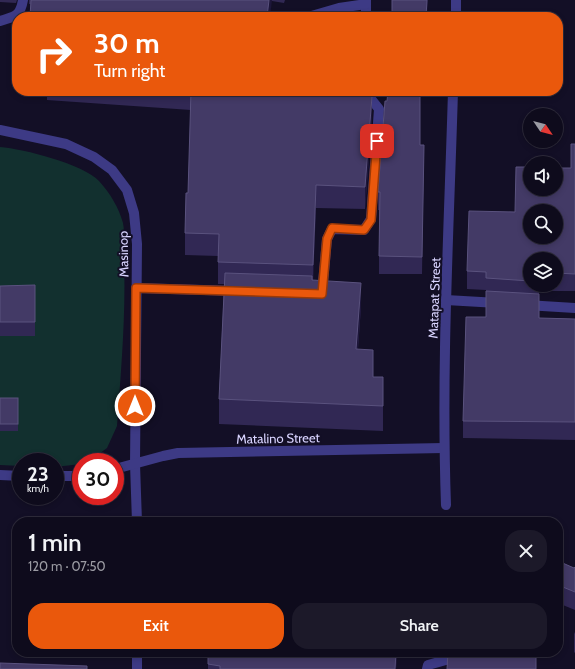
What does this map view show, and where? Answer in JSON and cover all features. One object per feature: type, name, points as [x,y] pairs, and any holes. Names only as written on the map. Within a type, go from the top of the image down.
[{"type":"street","points":[[20,12],[23,0]]},
{"type":"street","points":[[456,0],[456,12]]},
{"type":"street","points":[[325,12],[366,2]]},
{"type":"street","points":[[0,21],[12,17]]},
{"type":"street","points":[[315,293],[322,294],[327,239],[332,228],[364,230],[371,220],[379,109],[369,96]]},
{"type":"street","name":"Matapat Street","points":[[446,505],[444,448],[446,300],[453,96]]},
{"type":"street","name":"Masinop","points":[[0,130],[66,144],[94,157],[112,170],[127,190],[134,213],[137,244],[135,464],[137,517]]},
{"type":"street","points":[[136,288],[245,291]]},
{"type":"street","points":[[446,300],[575,308]]},
{"type":"street","name":"Matalino Street","points":[[124,467],[178,453],[444,448]]},
{"type":"street","points":[[0,475],[12,476]]},
{"type":"street","points":[[137,657],[137,669]]},
{"type":"street","points":[[427,669],[428,665],[456,657]]},
{"type":"green space","points":[[0,147],[38,154],[67,163],[91,175],[99,181],[107,191],[117,206],[123,223],[124,322],[117,426],[107,448],[100,453],[72,453],[72,465],[64,466],[64,453],[12,453],[12,466],[0,465]]},
{"type":"building","points":[[31,0],[269,0],[268,12],[30,12]]},
{"type":"building","points":[[392,0],[427,0],[426,12],[392,12]]},
{"type":"building","points":[[191,96],[372,96],[365,187],[316,185],[313,265],[218,262],[219,234],[185,233],[186,193],[188,193]]},
{"type":"building","points":[[388,96],[420,96],[420,145],[424,145],[422,257],[379,256],[380,192],[378,192],[385,101],[387,101]]},
{"type":"building","points":[[571,144],[575,144],[575,274],[563,273],[563,252],[523,252],[523,281],[486,278],[486,272],[467,271],[469,211],[515,212],[516,167],[523,167],[523,196],[563,196],[563,168],[571,168]]},
{"type":"building","points":[[225,273],[312,276],[312,280],[361,283],[356,349],[373,350],[373,377],[383,377],[383,406],[219,399]]},
{"type":"building","points":[[35,285],[35,322],[0,322],[0,286]]},
{"type":"building","points":[[486,291],[539,294],[539,318],[575,319],[575,422],[463,421],[466,317],[486,317]]},
{"type":"building","points":[[0,398],[18,398],[18,424],[0,424]]},
{"type":"building","points":[[563,563],[574,568],[575,567],[575,592],[563,587]]},
{"type":"building","points":[[208,657],[396,657],[395,669],[220,669],[220,666],[208,664]]},
{"type":"building","points":[[448,657],[536,657],[536,669],[447,669]]},
{"type":"building","points":[[0,663],[87,666],[87,669],[0,669]]},
{"type":"route","points":[[135,406],[136,288],[322,294],[327,239],[332,228],[364,230],[371,220],[377,141]]}]
